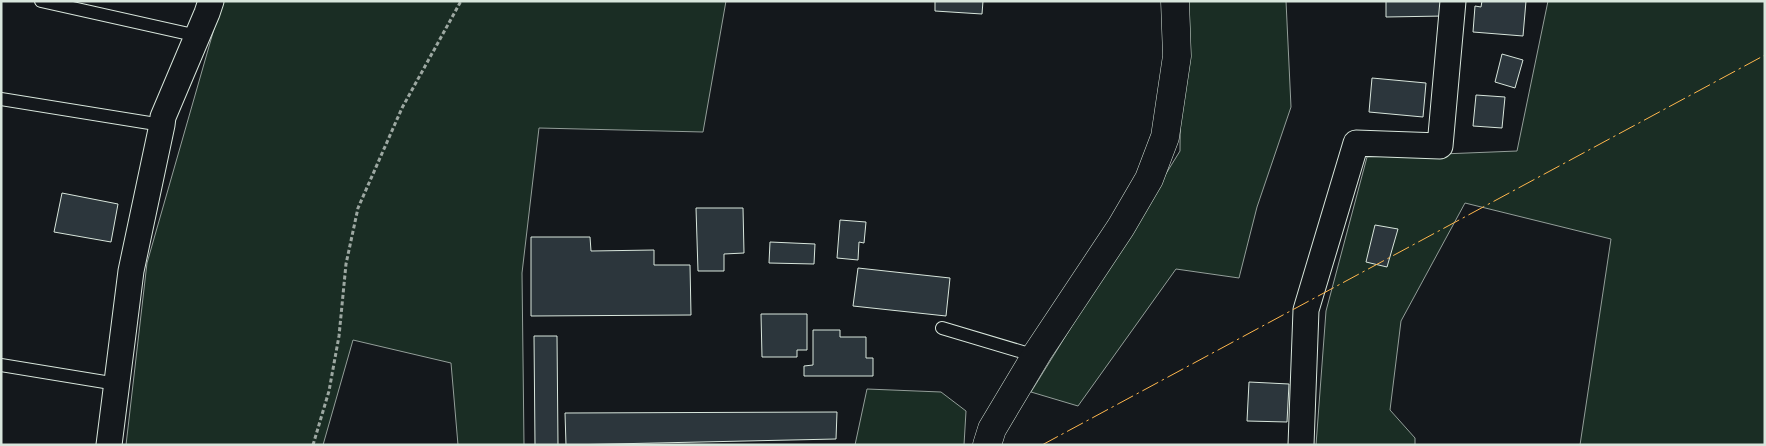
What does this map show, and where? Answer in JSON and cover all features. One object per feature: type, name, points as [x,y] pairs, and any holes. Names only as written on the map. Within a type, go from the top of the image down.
[{"type":"street","points":[[110,445],[130,271],[162,125],[210,1]]},
{"type":"street","points":[[987,445],[992,428],[1149,179],[1165,136],[1177,56],[1175,1]]},
{"type":"street","points":[[1301,445],[1306,310],[1356,143],[1440,146],[1453,1]]},
{"type":"lane","points":[[41,1],[198,36]]},
{"type":"lane","points":[[1,99],[162,125]]},
{"type":"lane","points":[[942,328],[1036,356]]},
{"type":"lane","points":[[1,365],[118,384]]},
{"type":"path","points":[[313,445],[329,391],[339,336],[346,264],[358,208],[402,108],[461,1]]},
{"type":"green space","points":[[222,1],[726,1],[703,132],[539,128],[522,273],[524,445],[458,445],[451,363],[353,340],[323,445],[126,445],[147,263]]},
{"type":"green space","points":[[1181,1],[1286,1],[1291,107],[1257,207],[1239,278],[1176,269],[1078,406],[1031,392],[1180,151]]},
{"type":"green space","points":[[1548,1],[1765,1],[1765,445],[1580,445],[1611,239],[1465,203],[1401,321],[1390,410],[1415,438],[1415,445],[1316,445],[1326,311],[1367,157],[1517,151]]},
{"type":"green space","points":[[867,389],[941,392],[966,411],[964,445],[855,445]]},
{"type":"building","points":[[935,1],[983,1],[982,14],[935,11]]},
{"type":"building","points":[[1386,1],[1445,1],[1444,16],[1386,17]]},
{"type":"building","points":[[1482,1],[1526,1],[1523,36],[1473,32],[1475,6],[1481,7]]},
{"type":"building","points":[[1502,54],[1523,60],[1515,88],[1495,82]]},
{"type":"building","points":[[1372,78],[1426,83],[1423,117],[1369,112]]},
{"type":"building","points":[[1476,95],[1505,97],[1502,128],[1473,126]]},
{"type":"building","points":[[62,193],[118,204],[111,242],[54,232]]},
{"type":"building","points":[[696,208],[743,208],[744,253],[724,254],[724,271],[698,271]]},
{"type":"building","points":[[840,220],[866,222],[864,243],[859,242],[858,260],[837,258]]},
{"type":"building","points":[[1375,225],[1398,229],[1387,267],[1366,262]]},
{"type":"building","points":[[531,237],[590,237],[591,251],[654,250],[654,265],[690,265],[691,315],[531,316]]},
{"type":"building","points":[[770,242],[815,244],[814,264],[769,263]]},
{"type":"building","points":[[858,268],[950,278],[946,316],[853,306]]},
{"type":"building","points":[[761,314],[807,314],[807,350],[797,350],[797,357],[762,357]]},
{"type":"building","points":[[813,330],[840,330],[840,337],[866,337],[866,358],[873,358],[873,376],[804,376],[804,366],[813,365]]},
{"type":"building","points":[[534,336],[557,336],[558,445],[535,445]]},
{"type":"building","points":[[1249,382],[1289,384],[1287,422],[1247,421]]},
{"type":"building","points":[[837,412],[836,439],[566,445],[565,413]]},
{"type":"power","points":[[1042,445],[1765,55]]}]
